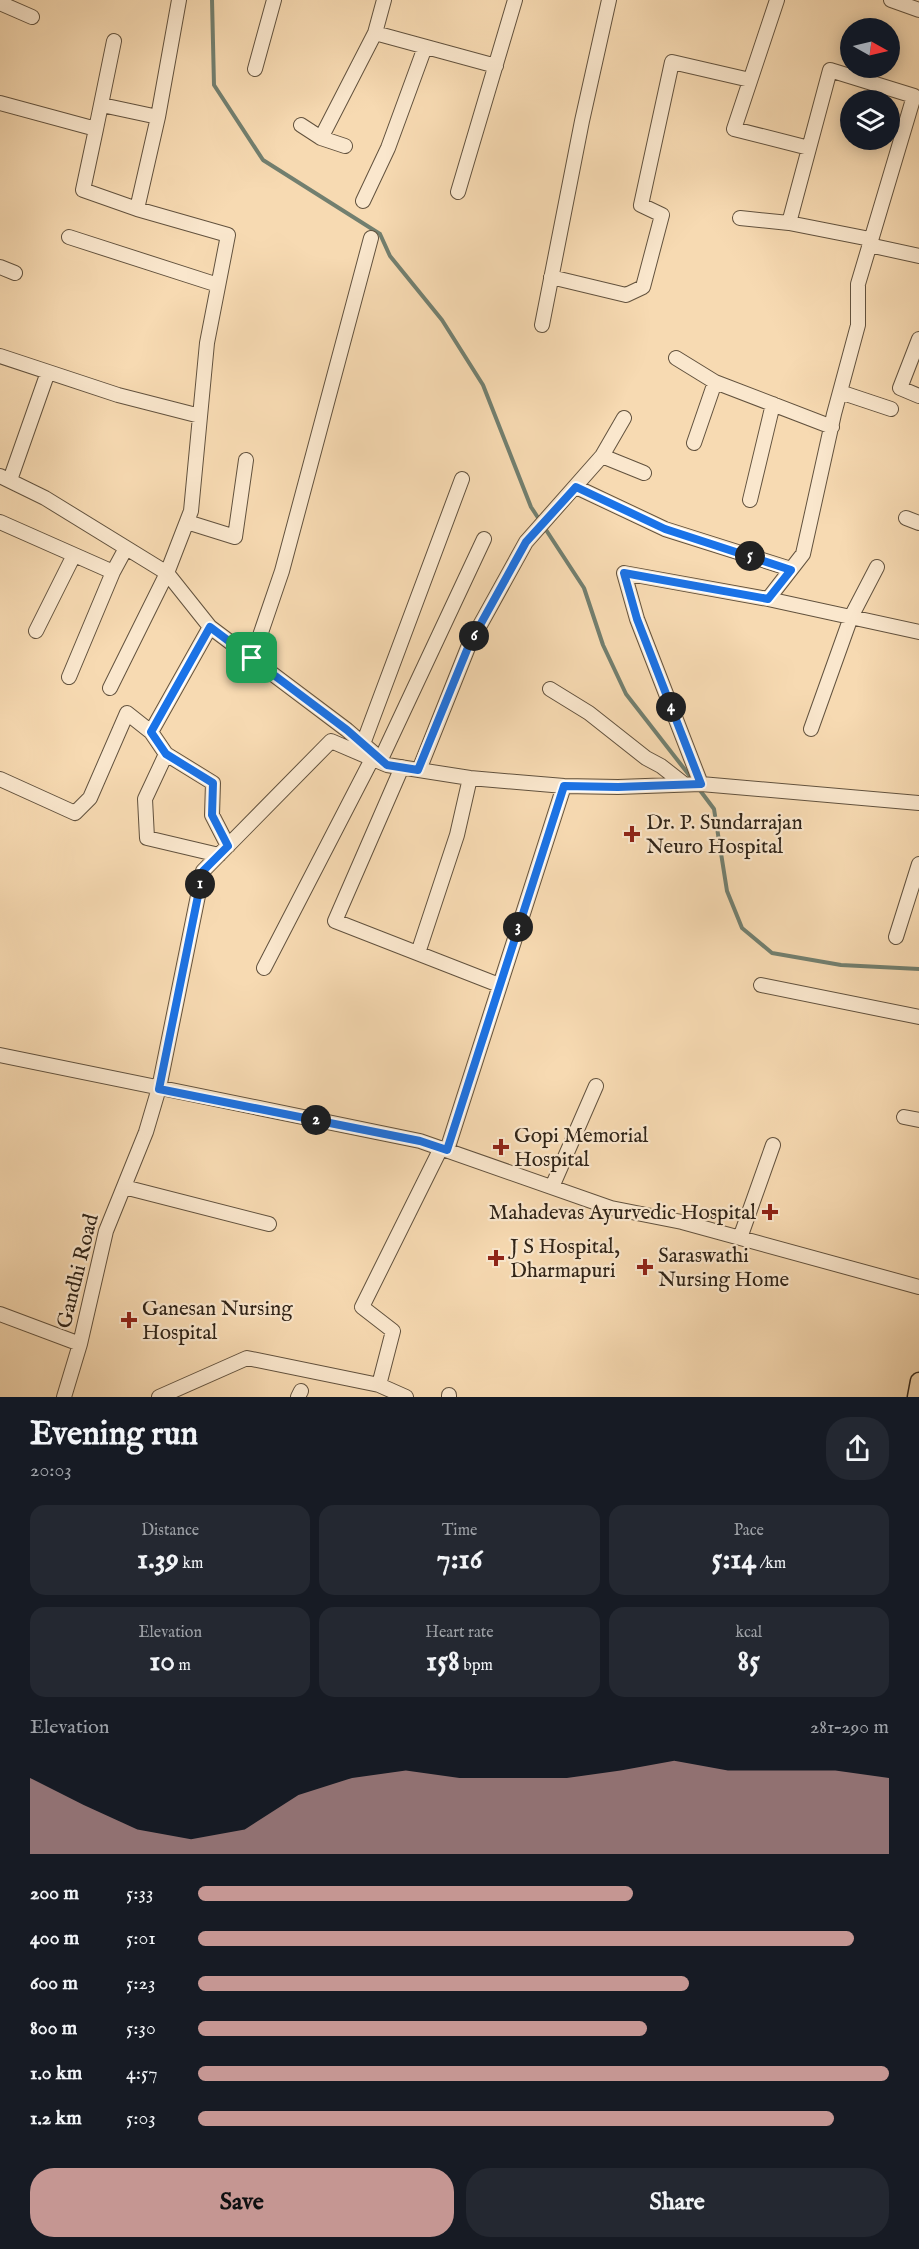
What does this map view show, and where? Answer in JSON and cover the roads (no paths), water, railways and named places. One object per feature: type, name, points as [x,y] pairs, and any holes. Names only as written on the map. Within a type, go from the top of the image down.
[{"type":"main road","points":[[916,1397],[919,1381]]},
{"type":"street","points":[[137,209],[158,117],[179,0]]},
{"type":"street","points":[[255,69],[274,0]]},
{"type":"street","points":[[321,138],[375,33],[384,0]]},
{"type":"street","points":[[458,192],[515,0]]},
{"type":"street","points":[[542,325],[582,121],[609,0]]},
{"type":"street","points":[[777,0],[734,129],[809,148]]},
{"type":"street","points":[[891,0],[919,10]]},
{"type":"street","points":[[0,3],[32,17]]},
{"type":"street","points":[[375,33],[496,66]]},
{"type":"street","points":[[110,688],[167,573],[191,511],[207,343],[228,235],[137,209],[83,190],[114,41]]},
{"type":"street","points":[[363,201],[388,148],[425,47]]},
{"type":"street","points":[[551,277],[626,295],[643,287],[662,215],[641,205],[672,62],[750,80]]},
{"type":"street","points":[[768,599],[803,554],[840,392],[858,325],[858,285],[914,96],[830,70],[789,222]]},
{"type":"street","points":[[0,104],[96,129]]},
{"type":"street","points":[[102,105],[158,117]]},
{"type":"street","points":[[301,125],[321,138],[345,146]]},
{"type":"street","points":[[740,218],[789,222],[919,256]]},
{"type":"street","points":[[69,237],[218,285]]},
{"type":"street","points":[[252,658],[282,571],[371,238]]},
{"type":"street","points":[[0,267],[15,273]]},
{"type":"street","points":[[919,339],[900,388],[919,396]]},
{"type":"street","points":[[0,356],[118,395],[200,416]]},
{"type":"street","points":[[676,358],[715,382],[832,427]]},
{"type":"street","points":[[48,372],[5,478],[45,498],[167,573],[210,627],[363,744],[380,761],[402,767],[470,778],[564,786],[618,787],[694,784],[919,803]]},
{"type":"street","points":[[694,443],[715,382]]},
{"type":"street","points":[[840,392],[891,409]]},
{"type":"street","points":[[750,500],[773,404]]},
{"type":"street","points":[[418,770],[469,645],[526,542],[602,456],[624,418]]},
{"type":"street","points":[[602,456],[644,473]]},
{"type":"street","points":[[187,522],[235,537],[246,460]]},
{"type":"street","points":[[363,744],[462,479]]},
{"type":"street","points":[[576,487],[665,529],[791,570]]},
{"type":"street","points":[[0,522],[113,572]]},
{"type":"street","points":[[264,968],[380,761],[484,539]]},
{"type":"street","points":[[69,677],[113,572],[126,548]]},
{"type":"street","points":[[36,631],[74,555]]},
{"type":"street","points":[[811,729],[851,617],[877,567]]},
{"type":"street","points":[[694,784],[637,619],[624,573],[768,599],[919,632]]},
{"type":"street","points":[[151,732],[210,627]]},
{"type":"street","points":[[550,689],[590,713],[646,758],[694,784]]},
{"type":"street","points":[[0,779],[75,813],[90,798],[127,712],[151,732],[166,754],[213,783],[212,815],[224,850],[147,838],[145,800],[166,754]]},
{"type":"street","name":"Gandhi Road","points":[[64,1397],[80,1344],[106,1231],[146,1132],[159,1089],[203,871],[331,741],[380,761]]},
{"type":"street","points":[[402,767],[335,921],[499,985]]},
{"type":"street","points":[[418,953],[457,835],[470,778]]},
{"type":"street","points":[[379,1385],[393,1331],[362,1307],[444,1149],[564,786]]},
{"type":"street","points":[[896,937],[919,864]]},
{"type":"street","points":[[761,985],[919,1017]]},
{"type":"street","points":[[4,1059],[420,1141],[611,1208],[682,1222],[919,1287]]},
{"type":"street","points":[[552,1187],[596,1086]]},
{"type":"street","points":[[904,1117],[919,1120]]},
{"type":"street","points":[[740,1238],[773,1145]]},
{"type":"street","points":[[124,1187],[269,1224]]},
{"type":"street","points":[[0,1314],[80,1344]]},
{"type":"street","points":[[159,1397],[247,1358],[379,1385],[406,1397]]},
{"type":"waterway","points":[[212,0],[214,85],[263,160],[380,234],[390,256],[442,320],[483,385],[531,507],[584,588],[603,645],[626,694],[693,780]]},
{"type":"waterway","points":[[699,789],[714,809],[727,891],[742,928],[772,953],[841,965],[919,969]]},
{"type":"place","name":"Dr. P. Sundarrajan Neuro Hospital","points":[[632,834]]},
{"type":"place","name":"Gopi Memorial Hospital","points":[[501,1147]]},
{"type":"place","name":"Mahadevas Ayurvedic Hospital","points":[[770,1212]]},
{"type":"place","name":"J S Hospital, Dharmapuri","points":[[496,1258]]},
{"type":"place","name":"Saraswathi Nursing Home","points":[[645,1267]]},
{"type":"place","name":"Ganesan Nursing Hospital","points":[[129,1320]]}]
